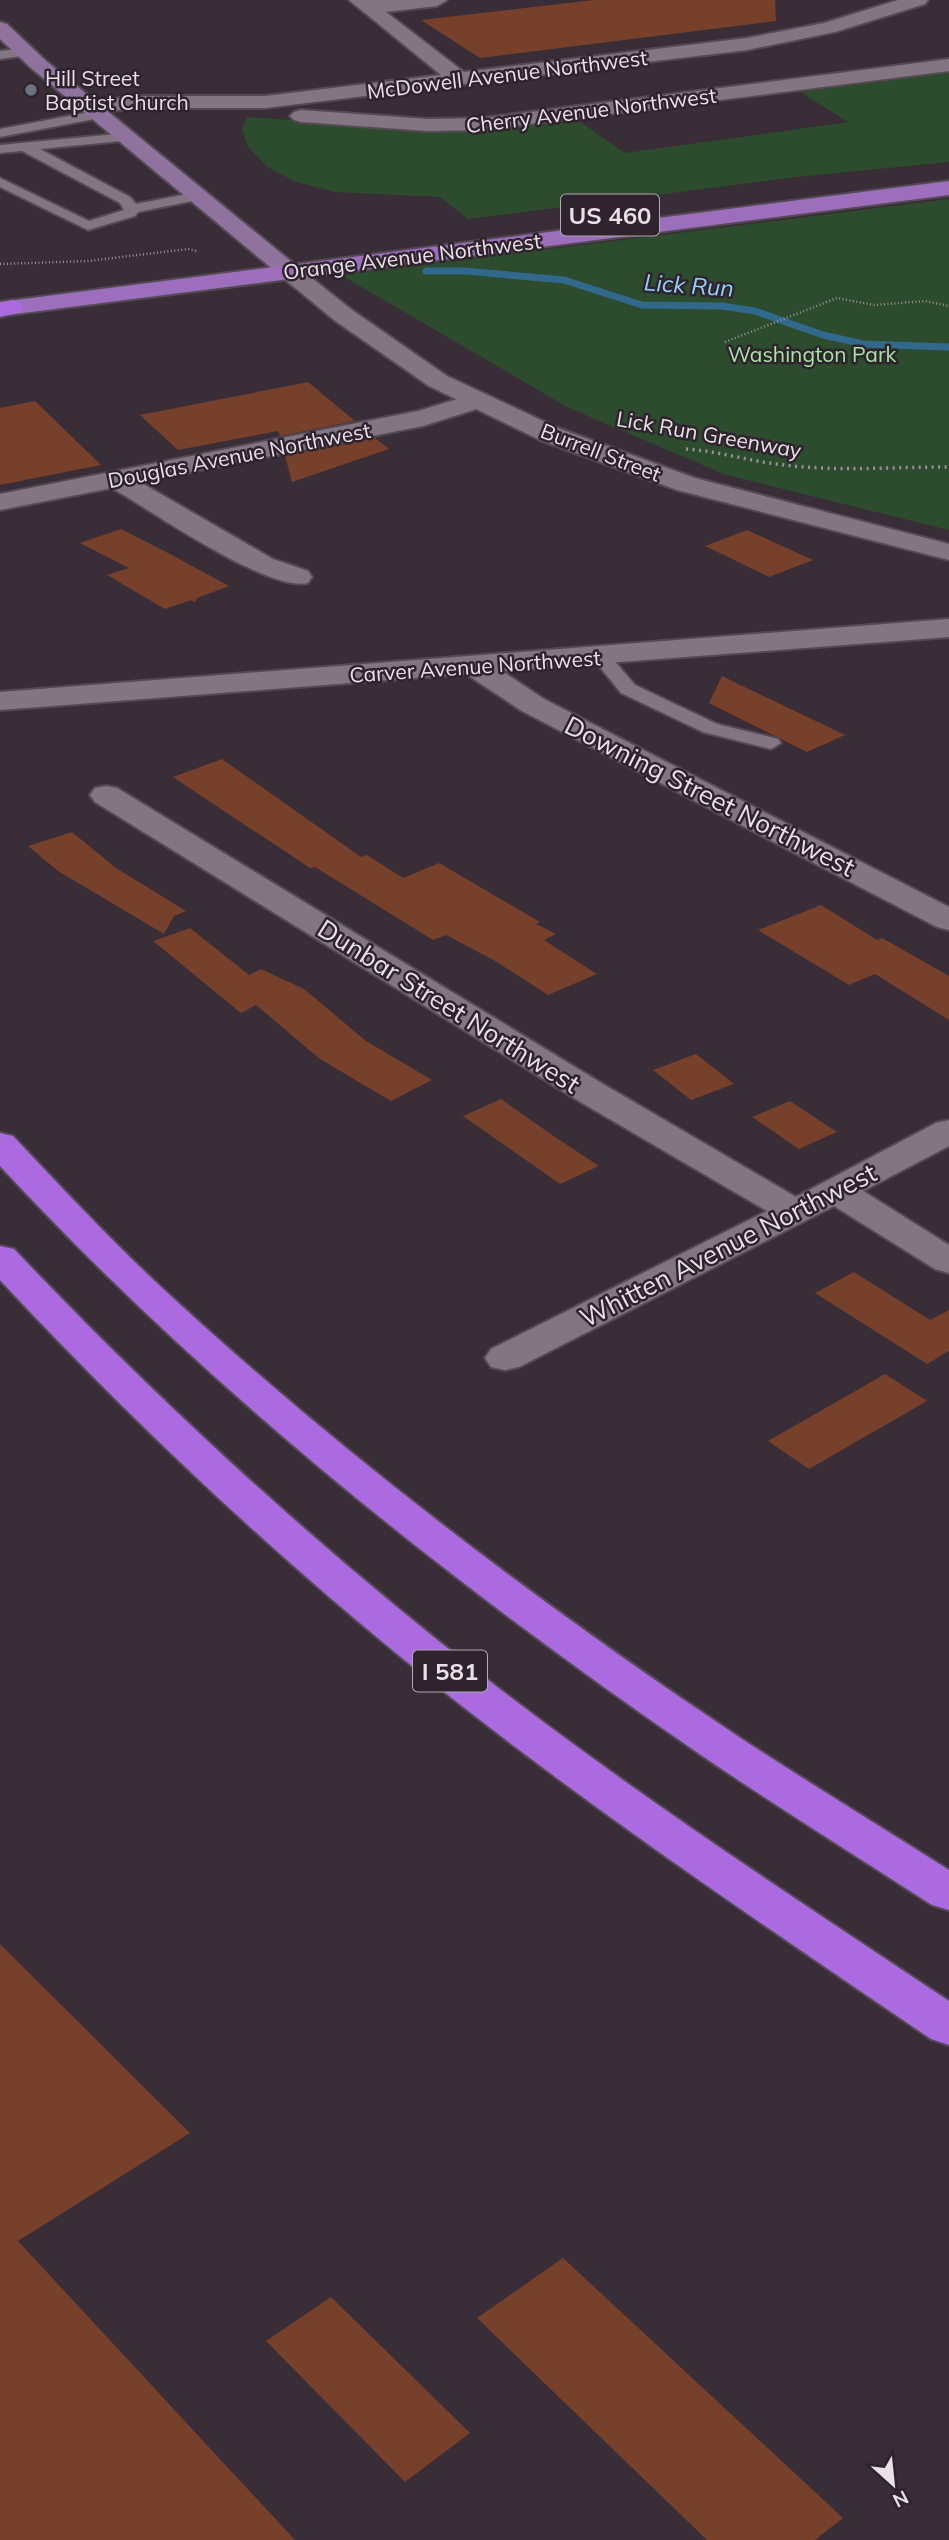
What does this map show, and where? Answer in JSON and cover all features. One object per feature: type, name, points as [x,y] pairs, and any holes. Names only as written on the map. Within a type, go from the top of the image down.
[{"type":"highway","points":[[0,1144],[148,1297],[300,1431],[400,1513],[690,1725],[949,1893]]},
{"type":"highway","name":"I 581","points":[[0,1257],[102,1364],[316,1563],[477,1693],[638,1814],[949,2026]]},
{"type":"main road","points":[[0,28],[25,52],[280,265]]},
{"type":"main road","name":"Orange Avenue Northwest","points":[[3,305],[775,193],[949,176]]},
{"type":"main road","name":"Orange Avenue Northwest","points":[[280,265],[949,188]]},
{"type":"street","points":[[364,4],[437,0]]},
{"type":"street","points":[[867,0],[892,7]]},
{"type":"street","name":"McDowell Avenue Northwest","points":[[96,111],[140,102],[233,104],[461,80],[775,40],[828,28],[918,0]]},
{"type":"street","points":[[364,4],[461,80]]},
{"type":"street","name":"Cherry Avenue Northwest","points":[[233,104],[309,117],[428,125],[483,124],[949,65]]},
{"type":"street","name":"Burrell Street","points":[[280,265],[343,315],[438,381],[549,434],[686,484],[949,552]]},
{"type":"street","name":"Douglas Avenue Northwest","points":[[0,502],[423,418],[477,401]]},
{"type":"street","points":[[116,479],[263,565],[298,577]]},
{"type":"street","name":"Carver Avenue Northwest","points":[[0,701],[944,631]]},
{"type":"street","name":"Downing Street Northwest","points":[[474,666],[533,705],[949,920]]},
{"type":"street","name":"Dunbar Street Northwest","points":[[106,795],[590,1092],[795,1212]]},
{"type":"street","name":"Whitten Avenue Northwest","points":[[505,1358],[949,1131]]},
{"type":"street","points":[[836,1191],[949,1261]]},
{"type":"lane","points":[[0,55],[25,52]]},
{"type":"lane","points":[[0,134],[96,111]]},
{"type":"lane","points":[[0,149],[127,137]]},
{"type":"lane","points":[[23,146],[125,200],[131,209]]},
{"type":"lane","points":[[0,182],[88,226],[125,216],[131,209],[197,196]]},
{"type":"lane","points":[[600,656],[628,689],[710,728],[771,743]]},
{"type":"path","points":[[0,264],[88,261],[188,248],[196,251]]},
{"type":"path","points":[[725,342],[837,298],[874,304],[894,305],[925,301],[949,306]]},
{"type":"path","name":"Lick Run Greenway","points":[[676,447],[715,451],[775,464],[812,467],[949,467]]},
{"type":"green space","points":[[949,72],[949,162],[797,177],[468,219],[440,197],[335,192],[296,182],[267,167],[248,147],[242,129],[247,117],[464,132],[579,121],[625,153],[848,122],[800,92]]},
{"type":"green space","name":"Washington Park","points":[[949,199],[949,530],[726,475],[569,408],[341,275]]},
{"type":"building","points":[[594,0],[775,0],[776,21],[480,58],[421,20]]},
{"type":"building","points":[[308,382],[355,421],[280,436],[278,431],[178,450],[140,415]]},
{"type":"building","points":[[35,401],[101,465],[0,485],[0,408]]},
{"type":"building","points":[[375,438],[389,449],[292,482],[285,456]]},
{"type":"building","points":[[121,529],[229,586],[197,598],[195,602],[191,600],[165,609],[107,575],[129,568],[80,543]]},
{"type":"building","points":[[747,530],[813,560],[769,577],[705,546]]},
{"type":"building","points":[[722,676],[845,735],[807,752],[709,703]]},
{"type":"building","points":[[222,759],[361,857],[367,855],[403,878],[439,863],[540,922],[536,924],[556,934],[544,940],[597,974],[548,995],[497,962],[446,935],[433,940],[315,867],[310,868],[173,777]]},
{"type":"building","points":[[72,832],[116,868],[186,911],[174,916],[164,934],[58,871],[28,846]]},
{"type":"building","points":[[821,905],[877,940],[882,938],[949,976],[949,1020],[875,974],[849,985],[758,930]]},
{"type":"building","points":[[190,928],[249,975],[261,969],[304,989],[366,1041],[432,1080],[391,1101],[320,1059],[256,1005],[241,1013],[153,941]]},
{"type":"building","points":[[696,1054],[734,1084],[691,1100],[653,1070]]},
{"type":"building","points":[[501,1099],[599,1166],[560,1184],[463,1116]]},
{"type":"building","points":[[790,1101],[837,1132],[799,1149],[752,1117]]},
{"type":"building","points":[[854,1272],[930,1320],[949,1310],[949,1351],[927,1364],[815,1293]]},
{"type":"building","points":[[885,1374],[927,1401],[809,1469],[768,1441]]},
{"type":"building","points":[[0,1944],[190,2133],[18,2241],[295,2540],[0,2540]]},
{"type":"building","points":[[563,2258],[843,2518],[815,2540],[707,2540],[477,2318]]},
{"type":"building","points":[[331,2297],[470,2433],[405,2482],[266,2341]]},
{"type":"waterway","name":"Lick Run","points":[[426,271],[465,271],[564,280],[642,305],[722,306],[755,311],[823,335],[863,344],[949,347]]},
{"type":"place","name":"Hill Street Baptist Church","points":[[31,90]]}]
